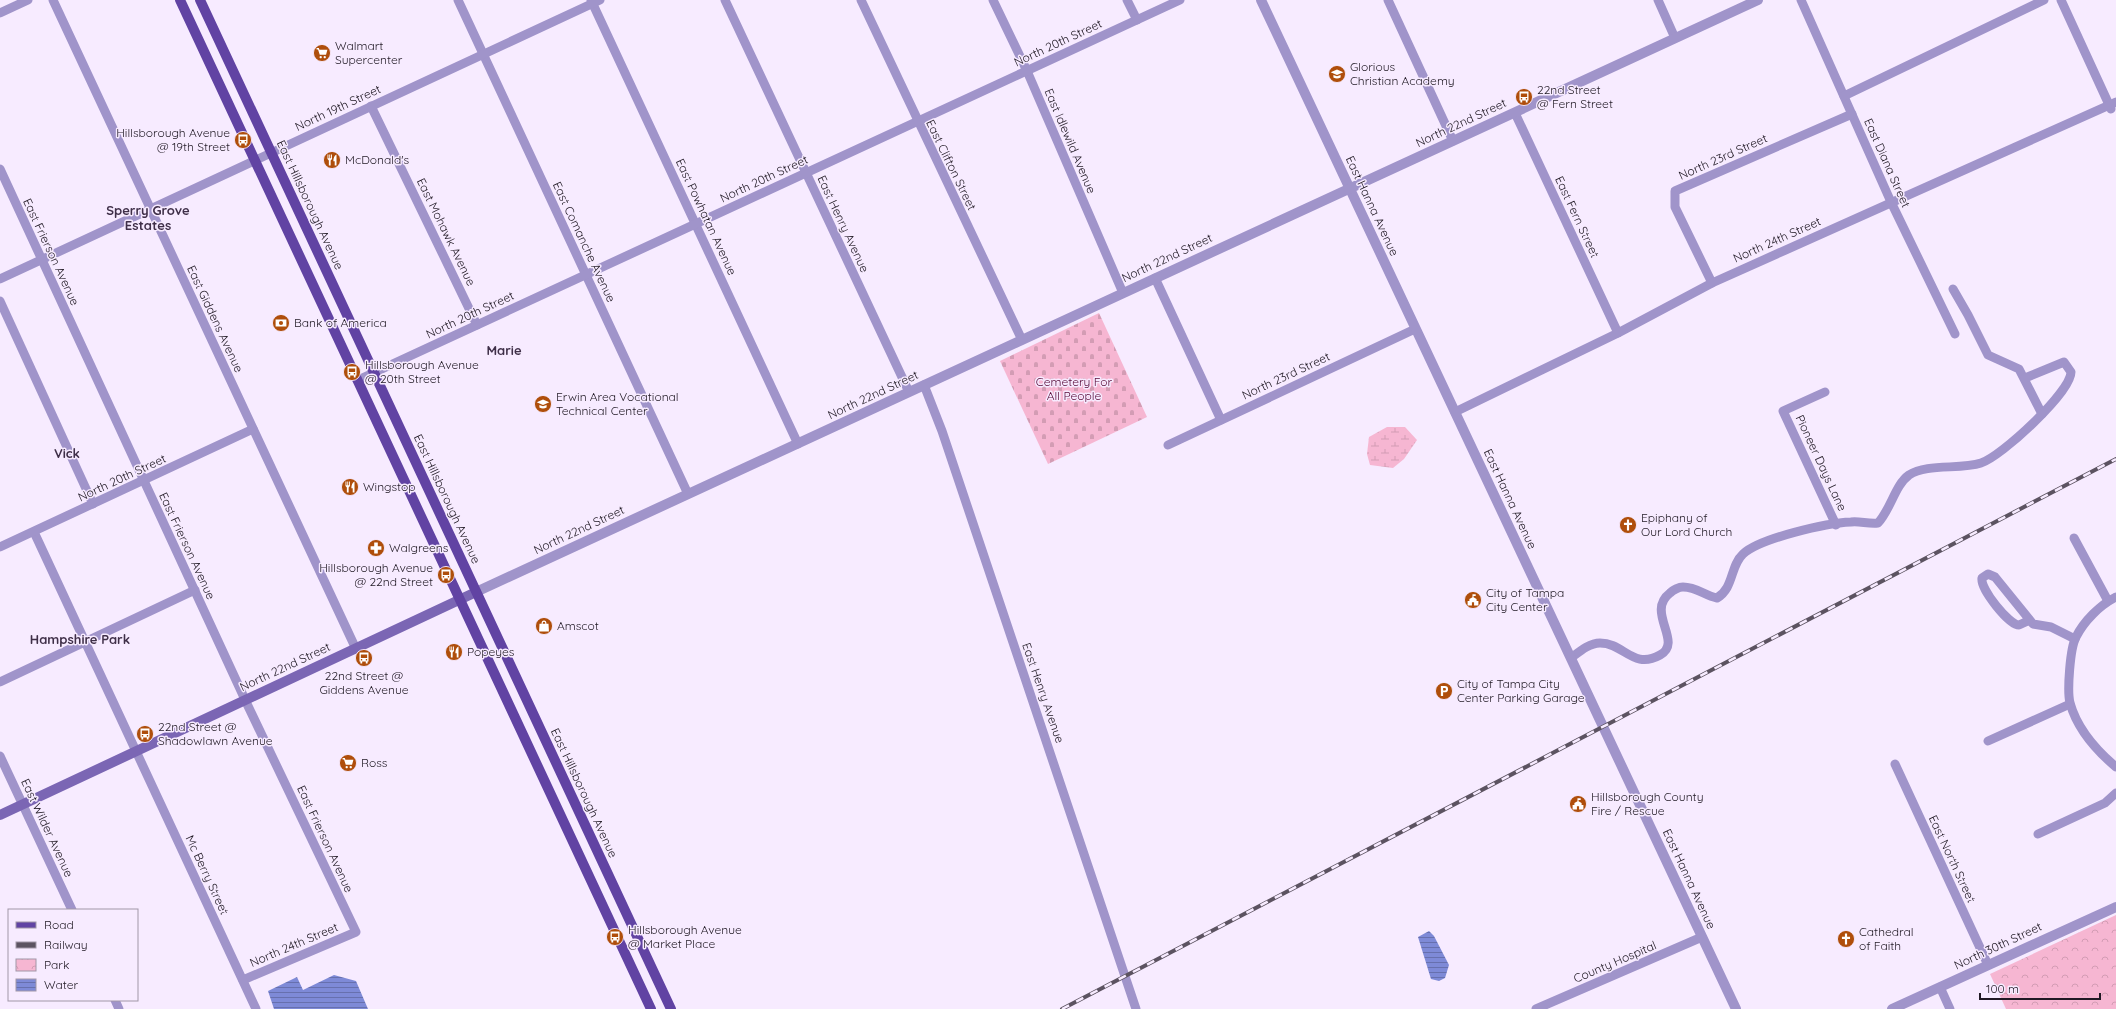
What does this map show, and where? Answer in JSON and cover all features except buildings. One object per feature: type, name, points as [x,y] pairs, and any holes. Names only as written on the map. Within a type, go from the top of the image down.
[{"type":"main road","points":[[180,0],[652,1009]]},
{"type":"main road","name":"East Hillsborough Avenue","points":[[200,0],[671,1009]]},
{"type":"main road","name":"North 22nd Street","points":[[0,815],[476,592]]},
{"type":"street","points":[[0,13],[28,0]]},
{"type":"street","name":"East Giddens Avenue","points":[[53,0],[356,649]]},
{"type":"street","name":"East Comanche Avenue","points":[[458,0],[688,494]]},
{"type":"street","name":"East Henry Avenue","points":[[724,0],[909,392]]},
{"type":"street","name":"East Clifton Street","points":[[861,0],[917,122],[1022,340]]},
{"type":"street","name":"East Idlewild Avenue","points":[[993,0],[1027,71],[1123,293]]},
{"type":"street","points":[[1127,0],[1137,20]]},
{"type":"street","name":"North 20th Street","points":[[358,380],[1180,0]]},
{"type":"street","name":"East Hanna Avenue","points":[[1261,0],[1736,1009]]},
{"type":"street","points":[[1388,0],[1453,141]]},
{"type":"street","points":[[1658,0],[1675,38]]},
{"type":"street","name":"North 22nd Street","points":[[476,592],[1758,0]]},
{"type":"street","name":"East Diana Street","points":[[1801,0],[1891,202],[1955,334]]},
{"type":"street","points":[[1844,96],[2044,0]]},
{"type":"street","points":[[2061,0],[2112,106]]},
{"type":"street","name":"North 19th Street","points":[[0,280],[255,161],[271,152],[483,55],[594,1]]},
{"type":"street","name":"East Powhatan Avenue","points":[[594,1],[798,444]]},
{"type":"street","name":"East Mohawk Avenue","points":[[372,106],[477,325]]},
{"type":"street","name":"North 24th Street","points":[[1455,412],[1618,333],[1712,283],[1891,202],[2112,106]]},
{"type":"street","name":"East Fern Street","points":[[1515,112],[1618,333]]},
{"type":"street","name":"North 23rd Street","points":[[1712,283],[1675,207],[1675,191],[1852,114]]},
{"type":"street","name":"East Frierson Avenue","points":[[0,169],[246,700],[356,932]]},
{"type":"street","points":[[1155,278],[1221,420]]},
{"type":"street","points":[[1952,289],[1968,315],[1988,355],[2019,369],[2025,378],[2042,414]]},
{"type":"street","points":[[0,301],[93,504]]},
{"type":"street","name":"North 23rd Street","points":[[1168,445],[1415,329]]},
{"type":"street","points":[[1571,658],[1590,646],[1602,643],[1624,651],[1636,659],[1654,658],[1662,654],[1668,642],[1668,636],[1662,619],[1661,605],[1663,598],[1682,586],[1698,589],[1712,597],[1718,598],[1724,594],[1738,559],[1744,552],[1770,539],[1852,522],[1866,524],[1878,523],[1890,506],[1901,483],[1910,475],[1923,470],[1979,464],[1989,460],[2006,448],[2042,414],[2063,390],[2072,375],[2064,362],[2025,378]]},
{"type":"street","name":"East Henry Avenue","points":[[924,385],[942,431],[1136,1009]]},
{"type":"street","name":"Pioneer Days Lane","points":[[1825,392],[1783,411],[1836,525]]},
{"type":"street","name":"North 20th Street","points":[[0,547],[253,429]]},
{"type":"street","name":"Mc Berry Street","points":[[34,532],[256,1009]]},
{"type":"street","points":[[2074,538],[2112,599],[2086,621],[2075,639],[2068,685],[2070,704],[2084,733],[2107,760],[2116,767]]},
{"type":"street","points":[[2030,620],[2015,625],[1990,598],[1981,582],[1982,578],[1988,574],[1995,577],[2030,620],[2033,624],[2050,627],[2075,639]]},
{"type":"street","points":[[0,682],[195,590]]},
{"type":"street","points":[[1988,741],[2070,704]]},
{"type":"street","name":"East Wilder Avenue","points":[[0,756],[72,909]]},
{"type":"street","name":"East North Street","points":[[1895,764],[1988,965]]},
{"type":"street","points":[[2038,834],[2104,803],[2116,793]]},
{"type":"street","name":"North 30th Street","points":[[1892,1009],[2116,907]]},
{"type":"street","name":"North 24th Street","points":[[243,980],[356,932]]},
{"type":"street","name":"County Hospital","points":[[1536,1009],[1702,937]]},
{"type":"street","points":[[1940,987],[1950,1009]]},
{"type":"green space","name":"Cemetery For All People","points":[[1099,313],[1147,417],[1048,464],[1000,361]]},
{"type":"green space","points":[[1387,427],[1405,427],[1417,440],[1404,459],[1393,468],[1370,465],[1367,454],[1369,437]]},
{"type":"green space","points":[[2116,915],[2116,1009],[2006,1009],[1990,974]]},
{"type":"water","points":[[1429,931],[1434,936],[1449,965],[1445,978],[1439,981],[1431,979],[1418,937]]},
{"type":"water","points":[[334,975],[356,981],[368,1009],[274,1009],[268,991],[297,977],[303,990]]},
{"type":"railway","points":[[1062,1009],[2116,459]]},
{"type":"place","name":"Walmart Supercenter","points":[[322,53]]},
{"type":"place","name":"Glorious Christian Academy","points":[[1337,74]]},
{"type":"place","name":"22nd Street @ Fern Street","points":[[1524,97]]},
{"type":"place","name":"Hillsborough Avenue @ 19th Street","points":[[243,140]]},
{"type":"place","name":"McDonald's","points":[[332,160]]},
{"type":"place","name":"Bank of America","points":[[281,323]]},
{"type":"place","name":"Hillsborough Avenue @ 20th Street","points":[[352,372]]},
{"type":"place","name":"Erwin Area Vocational Technical Center","points":[[543,404]]},
{"type":"place","name":"Wingstop","points":[[350,487]]},
{"type":"place","name":"Epiphany of Our Lord Church","points":[[1628,525]]},
{"type":"place","name":"Walgreens","points":[[376,548]]},
{"type":"place","name":"Hillsborough Avenue @ 22nd Street","points":[[446,575]]},
{"type":"place","name":"City of Tampa City Center","points":[[1473,600]]},
{"type":"place","name":"Amscot","points":[[544,626]]},
{"type":"place","name":"Popeyes","points":[[454,652]]},
{"type":"place","name":"22nd Street @ Giddens Avenue","points":[[364,658]]},
{"type":"place","name":"City of Tampa City Center Parking Garage","points":[[1444,691]]},
{"type":"place","name":"22nd Street @ Shadowlawn Avenue","points":[[145,734]]},
{"type":"place","name":"Ross","points":[[348,763]]},
{"type":"place","name":"Hillsborough County Fire / Rescue","points":[[1578,804]]},
{"type":"place","name":"Hillsborough Avenue @ Market Place","points":[[615,937]]},
{"type":"place","name":"Cathedral of Faith","points":[[1846,939]]},
{"type":"district","name":"Sperry Grove Estates","points":[[148,218]]},
{"type":"district","name":"Marie","points":[[504,350]]},
{"type":"district","name":"Vick","points":[[67,453]]},
{"type":"district","name":"Hampshire Park","points":[[80,639]]}]
